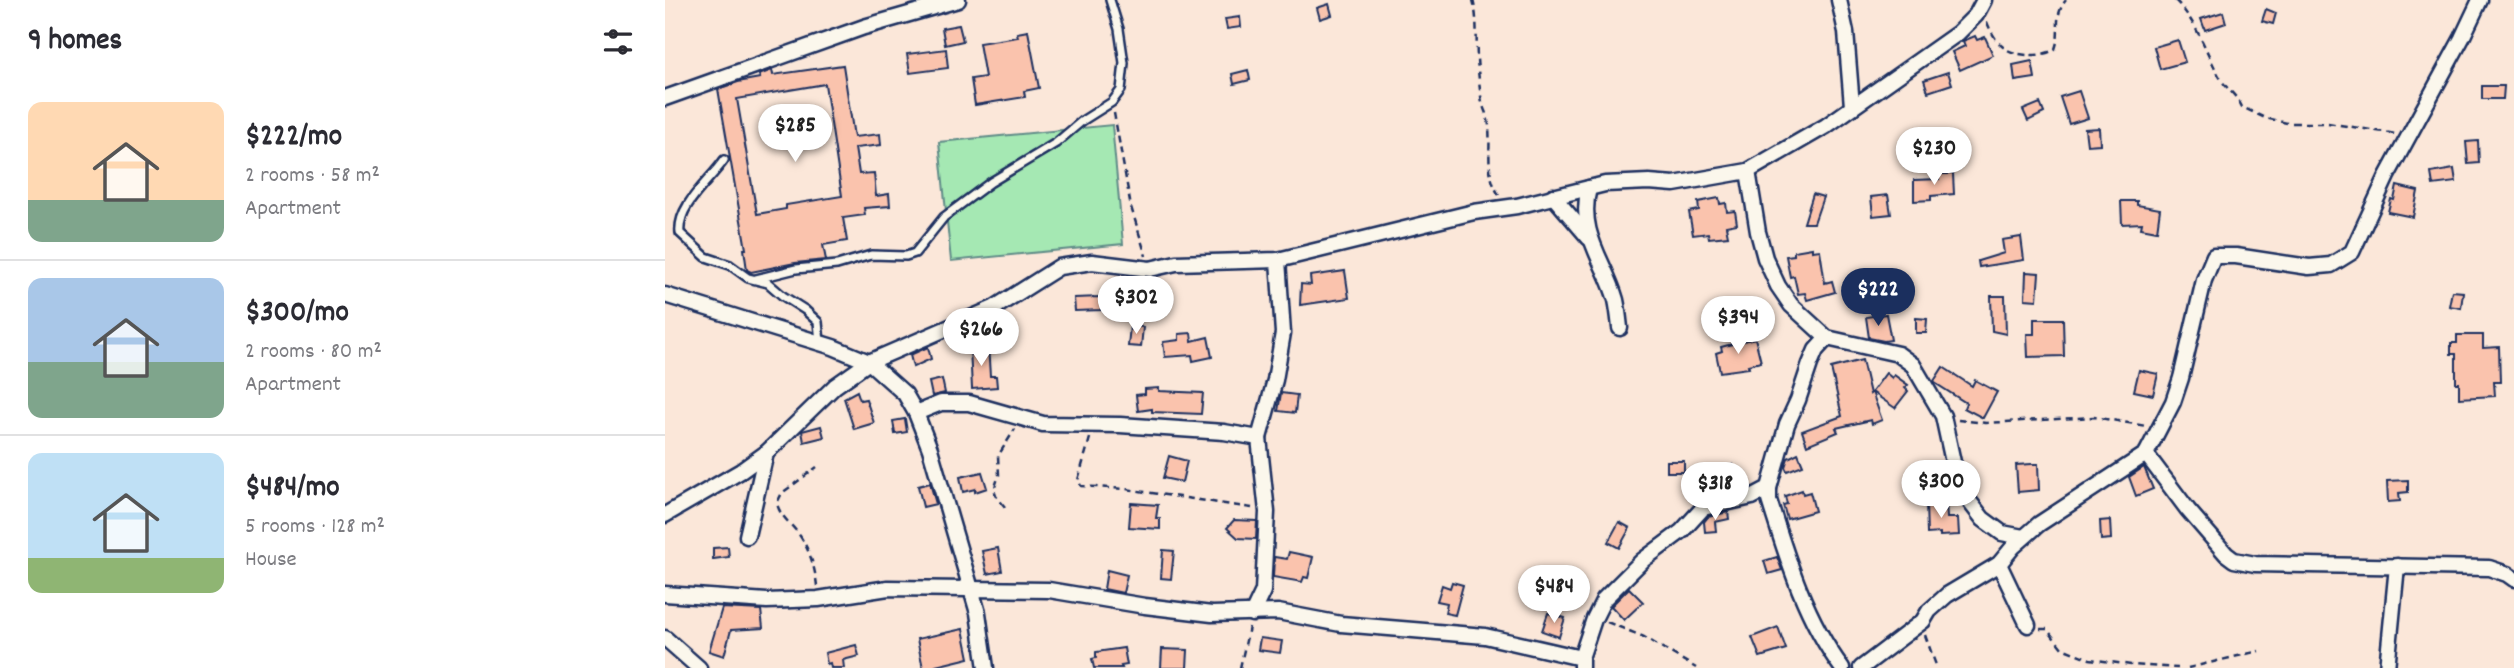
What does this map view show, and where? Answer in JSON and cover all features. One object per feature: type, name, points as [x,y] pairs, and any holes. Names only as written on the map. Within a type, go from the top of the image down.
[{"type":"street","points":[[665,98],[864,27],[958,0]]},
{"type":"street","points":[[1839,0],[1846,32],[1852,106]]},
{"type":"street","points":[[1861,668],[1923,621],[1929,611],[1947,596],[1999,564],[2018,542],[2072,501],[2146,454],[2168,415],[2181,378],[2204,280],[2214,256],[2236,256],[2309,267],[2331,265],[2344,258],[2358,244],[2387,176],[2480,0]]},
{"type":"street","points":[[665,515],[741,471],[765,453],[835,386],[869,362],[984,313],[1067,264],[1091,261],[1150,270],[1176,263],[1277,260],[1474,212],[1517,206],[1589,188],[1625,183],[1674,184],[1748,171],[1826,126],[1958,33],[1983,3]]},
{"type":"street","points":[[1748,171],[1765,258],[1778,286],[1791,304],[1827,338],[1898,354],[1913,365],[1943,416],[1952,462],[1966,497],[1983,519],[2018,542]]},
{"type":"street","points":[[1589,188],[1586,199],[1589,238]]},
{"type":"street","points":[[1553,196],[1589,238],[1616,299],[1620,328]]},
{"type":"street","points":[[1252,614],[1263,591],[1268,512],[1259,438],[1275,380],[1283,333],[1277,260]]},
{"type":"street","points":[[665,295],[820,343],[869,362],[905,394],[916,413],[930,449],[968,587],[978,613],[986,668]]},
{"type":"street","points":[[1827,338],[1816,351],[1787,424],[1769,488],[1769,500],[1792,573],[1830,653],[1842,668]]},
{"type":"street","points":[[916,413],[941,403],[969,403],[1043,424],[1091,424],[1224,432],[1259,438]]},
{"type":"street","points":[[747,536],[765,453]]},
{"type":"street","points":[[2146,454],[2188,510],[2234,560],[2255,564],[2489,568],[2507,573],[2514,579]]},
{"type":"street","points":[[665,594],[767,601],[818,599],[888,588],[1049,590],[1212,614],[1278,612],[1341,624],[1485,636],[1581,663],[1594,619],[1604,599],[1643,561],[1682,531],[1703,508],[1752,497],[1769,488]]},
{"type":"street","points":[[1999,564],[2028,625]]},
{"type":"street","points":[[2387,668],[2397,566]]},
{"type":"street","points":[[665,638],[699,668]]},
{"type":"lane","points":[[757,279],[796,269],[837,265],[871,255],[906,256],[915,253],[944,216],[991,181],[1056,143],[1115,99],[1122,83],[1123,63],[1119,29],[1109,0]]},
{"type":"lane","points":[[723,160],[695,193],[679,230],[685,240],[706,257],[730,265],[748,278],[768,283],[813,316],[818,322],[820,343]]},
{"type":"path","points":[[1472,0],[1478,25],[1482,103],[1489,125],[1488,149],[1492,183],[1501,200],[1517,206]]},
{"type":"path","points":[[1983,3],[1989,27],[2001,46],[2010,52],[2046,54],[2055,49],[2058,42],[2057,16],[2066,0]]},
{"type":"path","points":[[2175,0],[2187,13],[2223,82],[2236,94],[2242,107],[2265,118],[2287,123],[2328,122],[2408,136]]},
{"type":"path","points":[[1115,99],[1114,120],[1131,207],[1150,270]]},
{"type":"path","points":[[1005,507],[994,491],[999,475],[998,456],[1017,426],[1008,416]]},
{"type":"path","points":[[1943,416],[1979,422],[2095,417],[2159,429]]},
{"type":"path","points":[[1091,424],[1078,480],[1081,486],[1184,497],[1268,512]]},
{"type":"path","points":[[817,467],[781,495],[777,503],[780,512],[808,550],[814,568],[818,599]]},
{"type":"path","points":[[1240,668],[1252,614]]},
{"type":"path","points":[[1594,619],[1613,623],[1637,634],[1696,668]]},
{"type":"path","points":[[1923,621],[1937,668]]},
{"type":"path","points":[[2028,625],[2032,629],[2047,629],[2062,648],[2106,662],[2178,668]]},
{"type":"path","points":[[2188,668],[2259,651]]},
{"type":"path","points":[[2106,662],[2108,668]]},
{"type":"green space","points":[[1112,125],[1123,244],[951,261],[939,142]]},
{"type":"building","points":[[1329,4],[1332,15],[1320,19],[1317,8]]},
{"type":"building","points":[[2266,9],[2276,13],[2273,24],[2262,21]]},
{"type":"building","points":[[2223,12],[2226,23],[2205,30],[2201,19]]},
{"type":"building","points":[[1240,17],[1241,27],[1227,29],[1225,19]]},
{"type":"building","points":[[959,25],[963,41],[945,45],[942,28]]},
{"type":"building","points":[[1028,31],[1039,88],[1024,91],[1025,97],[975,105],[971,79],[985,77],[979,43],[1018,37],[1017,33]]},
{"type":"building","points":[[1975,36],[1977,40],[1985,37],[1993,55],[1960,70],[1952,52],[1965,46],[1963,41]]},
{"type":"building","points":[[2178,40],[2185,62],[2160,69],[2154,47]]},
{"type":"building","points":[[946,49],[948,68],[910,73],[907,54]]},
{"type":"building","points":[[2032,61],[2035,78],[2015,81],[2013,65]]},
{"type":"building","points":[[843,65],[854,137],[880,134],[881,145],[855,148],[859,174],[874,173],[876,196],[889,194],[890,206],[864,208],[865,215],[843,218],[847,241],[823,245],[826,260],[751,272],[747,270],[746,249],[718,89],[760,78],[759,75],[772,70],[773,75]],"holes":[[[825,84],[842,196],[786,205],[786,209],[757,214],[737,99]]]},
{"type":"building","points":[[1248,70],[1250,80],[1234,84],[1232,74]]},
{"type":"building","points":[[1948,72],[1952,84],[1928,92],[1924,80]]},
{"type":"building","points":[[2482,86],[2504,86],[2503,99],[2482,99]]},
{"type":"building","points":[[2079,91],[2088,118],[2069,124],[2060,97]]},
{"type":"building","points":[[2040,103],[2044,113],[2028,121],[2023,110]]},
{"type":"building","points":[[2099,128],[2100,144],[2087,145],[2085,129]]},
{"type":"building","points":[[2478,141],[2479,163],[2468,164],[2466,142]]},
{"type":"building","points":[[2454,169],[2456,182],[2433,185],[2431,173]]},
{"type":"building","points":[[1939,174],[1953,174],[1954,194],[1914,201],[1914,180],[1939,179]]},
{"type":"building","points":[[2397,186],[2418,191],[2413,217],[2388,212]]},
{"type":"building","points":[[1813,194],[1823,197],[1814,223],[1804,223]]},
{"type":"building","points":[[1888,195],[1891,214],[1873,216],[1871,197]]},
{"type":"building","points":[[1719,198],[1720,204],[1726,203],[1727,212],[1735,211],[1737,224],[1726,226],[1728,236],[1709,238],[1708,233],[1693,235],[1689,212],[1699,210],[1698,202]]},
{"type":"building","points":[[2121,201],[2137,201],[2137,205],[2160,209],[2157,231],[2141,228],[2142,223],[2122,224]]},
{"type":"building","points":[[2021,237],[2024,260],[1979,267],[1978,261],[2004,253],[2002,240]]},
{"type":"building","points":[[1812,248],[1812,251],[1820,250],[1825,283],[1832,281],[1835,292],[1807,300],[1805,293],[1798,294],[1794,276],[1790,277],[1786,256],[1794,255],[1794,251]]},
{"type":"building","points":[[1345,271],[1349,298],[1300,305],[1301,284],[1311,285],[1310,276]]},
{"type":"building","points":[[2026,272],[2039,273],[2037,300],[2025,299]]},
{"type":"building","points":[[2452,291],[2463,292],[2461,308],[2449,306]]},
{"type":"building","points":[[1991,296],[2005,296],[2006,334],[1992,331]]},
{"type":"building","points":[[1101,297],[1101,310],[1075,311],[1074,298]]},
{"type":"building","points":[[1886,314],[1891,340],[1869,338],[1866,317]]},
{"type":"building","points":[[1916,318],[1927,319],[1926,333],[1916,333]]},
{"type":"building","points":[[2034,319],[2063,319],[2064,356],[2028,357],[2027,334],[2034,334]]},
{"type":"building","points":[[1130,326],[1143,327],[1141,347],[1128,346]]},
{"type":"building","points":[[1191,333],[1192,341],[1208,337],[1212,357],[1193,361],[1192,355],[1165,357],[1163,342],[1179,340],[1179,334]]},
{"type":"building","points":[[2457,335],[2483,335],[2483,348],[2499,347],[2500,382],[2494,382],[2495,396],[2459,398],[2456,354],[2451,354],[2451,343],[2457,343]]},
{"type":"building","points":[[1755,338],[1761,362],[1748,365],[1749,368],[1720,372],[1716,353],[1722,351],[1721,347]]},
{"type":"building","points":[[988,345],[990,376],[996,376],[997,387],[972,389],[970,347]]},
{"type":"building","points":[[928,347],[931,359],[913,367],[910,355]]},
{"type":"building","points":[[1862,360],[1870,394],[1872,392],[1882,420],[1872,424],[1871,420],[1836,428],[1838,432],[1807,445],[1802,431],[1842,416],[1831,368]]},
{"type":"building","points":[[1943,367],[1972,386],[1975,380],[1997,392],[1983,418],[1964,408],[1966,403],[1935,383]]},
{"type":"building","points":[[2139,370],[2158,374],[2153,395],[2134,391]]},
{"type":"building","points":[[1886,373],[1908,385],[1905,388],[1908,391],[1895,408],[1872,392]]},
{"type":"building","points":[[942,379],[945,393],[932,396],[929,382]]},
{"type":"building","points":[[1159,388],[1159,391],[1203,393],[1201,414],[1152,412],[1152,409],[1138,411],[1136,395],[1145,394],[1145,389]]},
{"type":"building","points":[[857,391],[860,400],[866,399],[874,423],[854,429],[844,398]]},
{"type":"building","points":[[1281,393],[1297,395],[1295,413],[1278,411]]},
{"type":"building","points":[[905,419],[907,432],[895,434],[893,421]]},
{"type":"building","points":[[821,426],[824,437],[804,442],[802,431]]},
{"type":"building","points":[[1798,453],[1803,465],[1787,471],[1785,467],[1788,458]]},
{"type":"building","points":[[1169,456],[1187,461],[1182,482],[1163,478]]},
{"type":"building","points":[[1667,461],[1684,461],[1684,472],[1667,472]]},
{"type":"building","points":[[2038,464],[2039,490],[2018,492],[2016,465]]},
{"type":"building","points":[[1733,465],[1738,490],[1722,494],[1715,473]]},
{"type":"building","points":[[2144,467],[2153,489],[2136,496],[2129,477]]},
{"type":"building","points":[[982,472],[987,488],[963,492],[960,477]]},
{"type":"building","points":[[2408,480],[2408,492],[2399,493],[2400,501],[2388,502],[2387,481]]},
{"type":"building","points":[[930,483],[936,504],[923,507],[918,486]]},
{"type":"building","points":[[1802,490],[1803,494],[1810,492],[1815,511],[1787,519],[1783,505],[1787,504],[1785,496]]},
{"type":"building","points":[[1946,502],[1947,518],[1958,518],[1959,535],[1927,534],[1926,503]]},
{"type":"building","points":[[1131,503],[1158,505],[1156,518],[1160,518],[1160,529],[1129,527]]},
{"type":"building","points":[[1728,512],[1729,519],[1715,522],[1716,531],[1705,532],[1704,522],[1708,517]]},
{"type":"building","points":[[1234,520],[1257,521],[1256,539],[1238,538],[1227,528]]},
{"type":"building","points":[[2110,520],[2111,539],[2101,540],[2100,521]]},
{"type":"building","points":[[1619,522],[1630,528],[1619,548],[1608,542]]},
{"type":"building","points":[[728,547],[729,557],[713,559],[713,548]]},
{"type":"building","points":[[998,548],[1002,571],[987,574],[982,551]]},
{"type":"building","points":[[1163,550],[1174,551],[1171,579],[1161,578]]},
{"type":"building","points":[[1289,552],[1313,557],[1308,578],[1304,577],[1302,582],[1273,577],[1274,557],[1287,559]]},
{"type":"building","points":[[1777,557],[1782,570],[1768,574],[1764,561]]},
{"type":"building","points":[[1107,570],[1127,575],[1123,593],[1104,589]]},
{"type":"building","points":[[1452,582],[1463,585],[1455,615],[1445,613],[1447,603],[1437,601],[1442,585],[1450,588]]},
{"type":"building","points":[[1629,588],[1643,602],[1624,620],[1611,606]]},
{"type":"building","points":[[722,608],[761,610],[763,628],[731,630],[724,656],[709,651]]},
{"type":"building","points":[[1548,613],[1565,618],[1559,637],[1542,631]]},
{"type":"building","points":[[1778,627],[1786,649],[1760,657],[1752,637]]},
{"type":"building","points":[[963,629],[969,658],[936,666],[937,668],[923,668],[917,639]]},
{"type":"building","points":[[1260,638],[1282,641],[1280,653],[1258,650]]},
{"type":"building","points":[[856,645],[859,656],[843,660],[844,668],[831,668],[830,663],[827,664],[825,653]]},
{"type":"building","points":[[1124,648],[1127,665],[1121,666],[1122,668],[1094,668],[1092,659],[1096,658],[1096,652]]},
{"type":"building","points":[[1162,649],[1188,650],[1187,668],[1161,668]]}]
